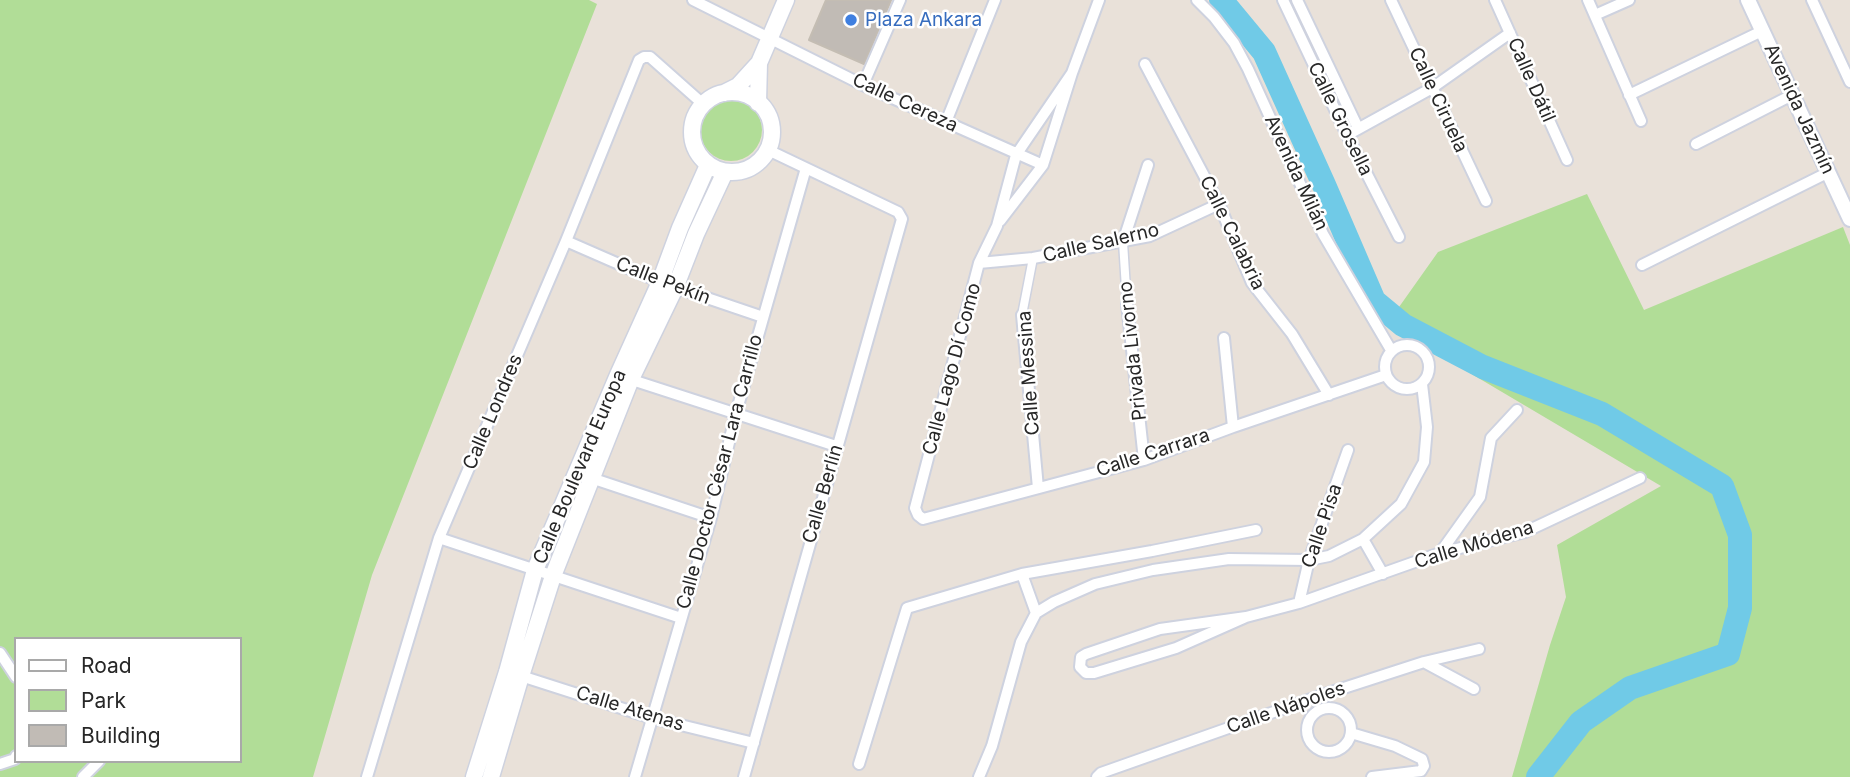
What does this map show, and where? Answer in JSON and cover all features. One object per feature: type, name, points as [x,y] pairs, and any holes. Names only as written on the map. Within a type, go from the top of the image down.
[{"type":"main road","points":[[724,93],[746,95],[758,103],[771,125],[768,150],[760,161],[738,172],[725,172],[708,164],[698,155],[692,129],[695,116],[703,104],[713,97],[738,86],[759,63],[786,0]]},
{"type":"main road","points":[[758,103],[759,63]]},
{"type":"main road","name":"Calle Boulevard Europa","points":[[667,285],[680,228],[708,164]]},
{"type":"main road","name":"Calle Boulevard Europa","points":[[485,776],[514,674],[536,570],[576,472],[725,172]]},
{"type":"main road","points":[[680,228],[696,234]]},
{"type":"main road","name":"Calle Boulevard Europa","points":[[514,674],[592,478],[625,377]]},
{"type":"street","name":"Calle Cereza","points":[[693,0],[863,85],[1043,165]]},
{"type":"street","points":[[863,85],[900,0]]},
{"type":"street","points":[[946,122],[995,0]]},
{"type":"street","points":[[1072,74],[1099,0]]},
{"type":"street","name":"Avenida Milán","points":[[1197,0],[1234,43],[1323,234],[1391,350]]},
{"type":"street","name":"Calle Grosella","points":[[1283,0],[1399,237]]},
{"type":"street","name":"Calle Grosella","points":[[1297,0],[1358,128]]},
{"type":"street","name":"Calle Ciruela","points":[[1391,0],[1486,201]]},
{"type":"street","name":"Calle Dátil","points":[[1495,0],[1567,160]]},
{"type":"street","points":[[1588,0],[1641,121]]},
{"type":"street","points":[[1595,15],[1629,0]]},
{"type":"street","name":"Avenida Jazmín","points":[[1748,0],[1850,219]]},
{"type":"street","points":[[1812,0],[1850,82]]},
{"type":"street","points":[[1629,95],[1762,32]]},
{"type":"street","points":[[1347,135],[1432,88],[1510,33]]},
{"type":"street","name":"Calle Londres","points":[[367,777],[439,538],[566,241],[639,60],[650,57],[703,104]]},
{"type":"street","name":"Calle Calabria","points":[[1146,64],[1219,204],[1252,283],[1292,334],[1329,395]]},
{"type":"street","name":"Calle Lago Dí Como","points":[[918,515],[915,508],[979,263],[997,226],[1016,155],[1072,74]]},
{"type":"street","name":"Calle Lago Dí Como","points":[[997,226],[1043,165],[1072,74]]},
{"type":"street","points":[[1696,144],[1792,95]]},
{"type":"street","points":[[768,150],[806,168]]},
{"type":"street","points":[[1123,242],[1148,165]]},
{"type":"street","name":"Calle Berlín","points":[[744,777],[901,219],[898,212],[806,168]]},
{"type":"street","name":"Calle Doctor César Lara Carrillo","points":[[635,777],[711,518],[736,413],[806,168]]},
{"type":"street","points":[[1642,265],[1829,172]]},
{"type":"street","name":"Calle Salerno","points":[[979,263],[1033,258],[1150,236],[1219,204]]},
{"type":"street","name":"Calle Pekín","points":[[566,241],[667,285],[763,317]]},
{"type":"street","name":"Privada Livorno","points":[[1123,242],[1144,460]]},
{"type":"street","name":"Calle Messina","points":[[1033,258],[1021,315],[1038,488]]},
{"type":"street","points":[[1224,338],[1233,426]]},
{"type":"street","points":[[1411,345],[1424,352],[1429,372],[1422,384],[1416,388],[1402,389],[1390,381],[1386,375],[1385,362],[1391,350],[1397,346],[1411,345]]},
{"type":"street","name":"Calle Carrara","points":[[918,515],[923,519],[1144,460],[1233,426],[1386,375]]},
{"type":"street","points":[[625,377],[836,446]]},
{"type":"street","points":[[979,777],[992,747],[1021,642],[1036,613],[1095,584],[1153,569],[1229,559],[1309,560],[1329,556],[1363,539],[1401,504],[1424,462],[1427,427],[1422,384]]},
{"type":"street","points":[[1440,553],[1480,497],[1491,438],[1517,410]]},
{"type":"street","name":"Calle Pisa","points":[[1299,603],[1309,560],[1349,450]]},
{"type":"street","points":[[576,472],[711,518]]},
{"type":"street","name":"Calle Módena","points":[[1246,617],[1164,652],[1094,673],[1086,673],[1080,667],[1081,657],[1086,654],[1160,629],[1246,617],[1299,603],[1440,553],[1525,532],[1640,478]]},
{"type":"street","points":[[859,764],[907,608],[1022,574],[1256,530]]},
{"type":"street","points":[[439,538],[681,618]]},
{"type":"street","points":[[1363,539],[1383,574]]},
{"type":"street","points":[[1152,551],[1153,569]]},
{"type":"street","points":[[1022,574],[1036,613]]},
{"type":"street","name":"Calle Nápoles","points":[[1086,777],[1099,775],[1319,696],[1424,662],[1479,649]]},
{"type":"street","points":[[0,653],[14,674]]},
{"type":"street","points":[[1424,662],[1474,689]]},
{"type":"street","name":"Calle Atenas","points":[[514,674],[652,718],[754,743]]},
{"type":"street","points":[[1319,696],[1324,709]]},
{"type":"street","points":[[1332,708],[1347,717],[1351,733],[1343,748],[1326,752],[1312,744],[1307,727],[1316,713],[1332,708]]},
{"type":"street","points":[[1351,733],[1395,746],[1422,760],[1424,766],[1421,771],[1372,777]]},
{"type":"street","points":[[83,777],[97,763]]},
{"type":"green space","points":[[0,0],[589,0],[597,4],[372,575],[313,777],[0,777]]},
{"type":"green space","points":[[725,99],[737,99],[753,108],[760,118],[760,142],[753,152],[737,161],[725,161],[714,156],[705,147],[700,136],[700,124],[705,113],[714,104]]},
{"type":"green space","points":[[1587,194],[1644,310],[1843,227],[1850,245],[1850,777],[1512,777],[1566,597],[1557,545],[1661,486],[1387,324],[1438,252]]},
{"type":"building","name":"Plaza Ankara","points":[[826,0],[891,0],[864,64],[809,40]]},
{"type":"waterway","points":[[1221,0],[1264,52],[1374,301],[1403,325],[1483,367],[1602,414],[1722,486],[1740,535],[1740,608],[1728,654],[1630,688],[1581,722],[1538,777]]},
{"type":"place","name":"Plaza Ankara","points":[[851,20]]}]
